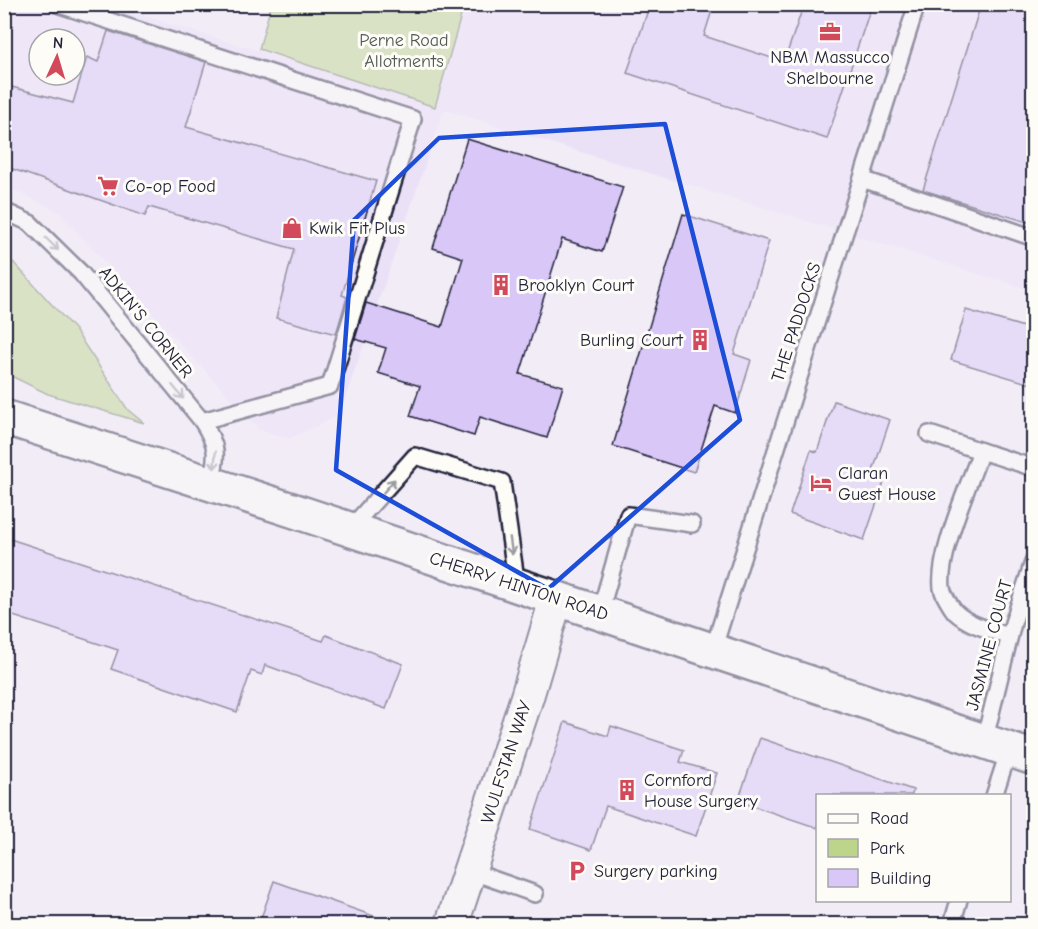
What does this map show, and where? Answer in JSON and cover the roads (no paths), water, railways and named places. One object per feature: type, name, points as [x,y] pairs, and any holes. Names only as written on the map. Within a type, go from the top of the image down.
[{"type":"street","name":"CHERRY HINTON ROAD","points":[[4,417],[600,612],[1009,750]]},
{"type":"street","name":"WULFSTAN WAY","points":[[452,924],[556,599]]},
{"type":"lane","points":[[57,4],[412,119],[330,386],[202,422]]},
{"type":"lane","name":"THE PADDOCKS","points":[[712,650],[917,4]]},
{"type":"lane","points":[[862,178],[1034,238]]},
{"type":"lane","name":"ADKIN'S CORNER","points":[[4,211],[30,223],[81,273],[202,422],[212,436],[217,454],[211,484]]},
{"type":"lane","points":[[929,434],[1034,468]]},
{"type":"lane","points":[[981,451],[950,542],[942,589],[954,611],[975,625],[1009,636]]},
{"type":"lane","points":[[350,530],[415,456],[502,482],[517,586]]},
{"type":"lane","points":[[600,612],[628,515],[692,524]]},
{"type":"lane","name":"JASMINE COURT","points":[[994,794],[1009,750],[1009,636],[1034,559]]},
{"type":"lane","points":[[470,871],[535,894]]},
{"type":"lane","points":[[952,924],[958,902]]},
{"type":"place","name":"NBM Massucco Shelbourne","points":[[830,32]]},
{"type":"place","name":"Co-op Food","points":[[108,186]]},
{"type":"place","name":"Kwik Fit Plus","points":[[292,228]]},
{"type":"place","name":"Brooklyn Court","points":[[501,285]]},
{"type":"place","name":"Burling Court","points":[[700,340]]},
{"type":"place","name":"Claran Guest House","points":[[821,483]]},
{"type":"place","name":"Cornford House Surgery","points":[[627,790]]},
{"type":"place","name":"Surgery parking","points":[[577,871]]},
{"type":"park label","name":"Perne Road Allotments","points":[[404,50]]}]
